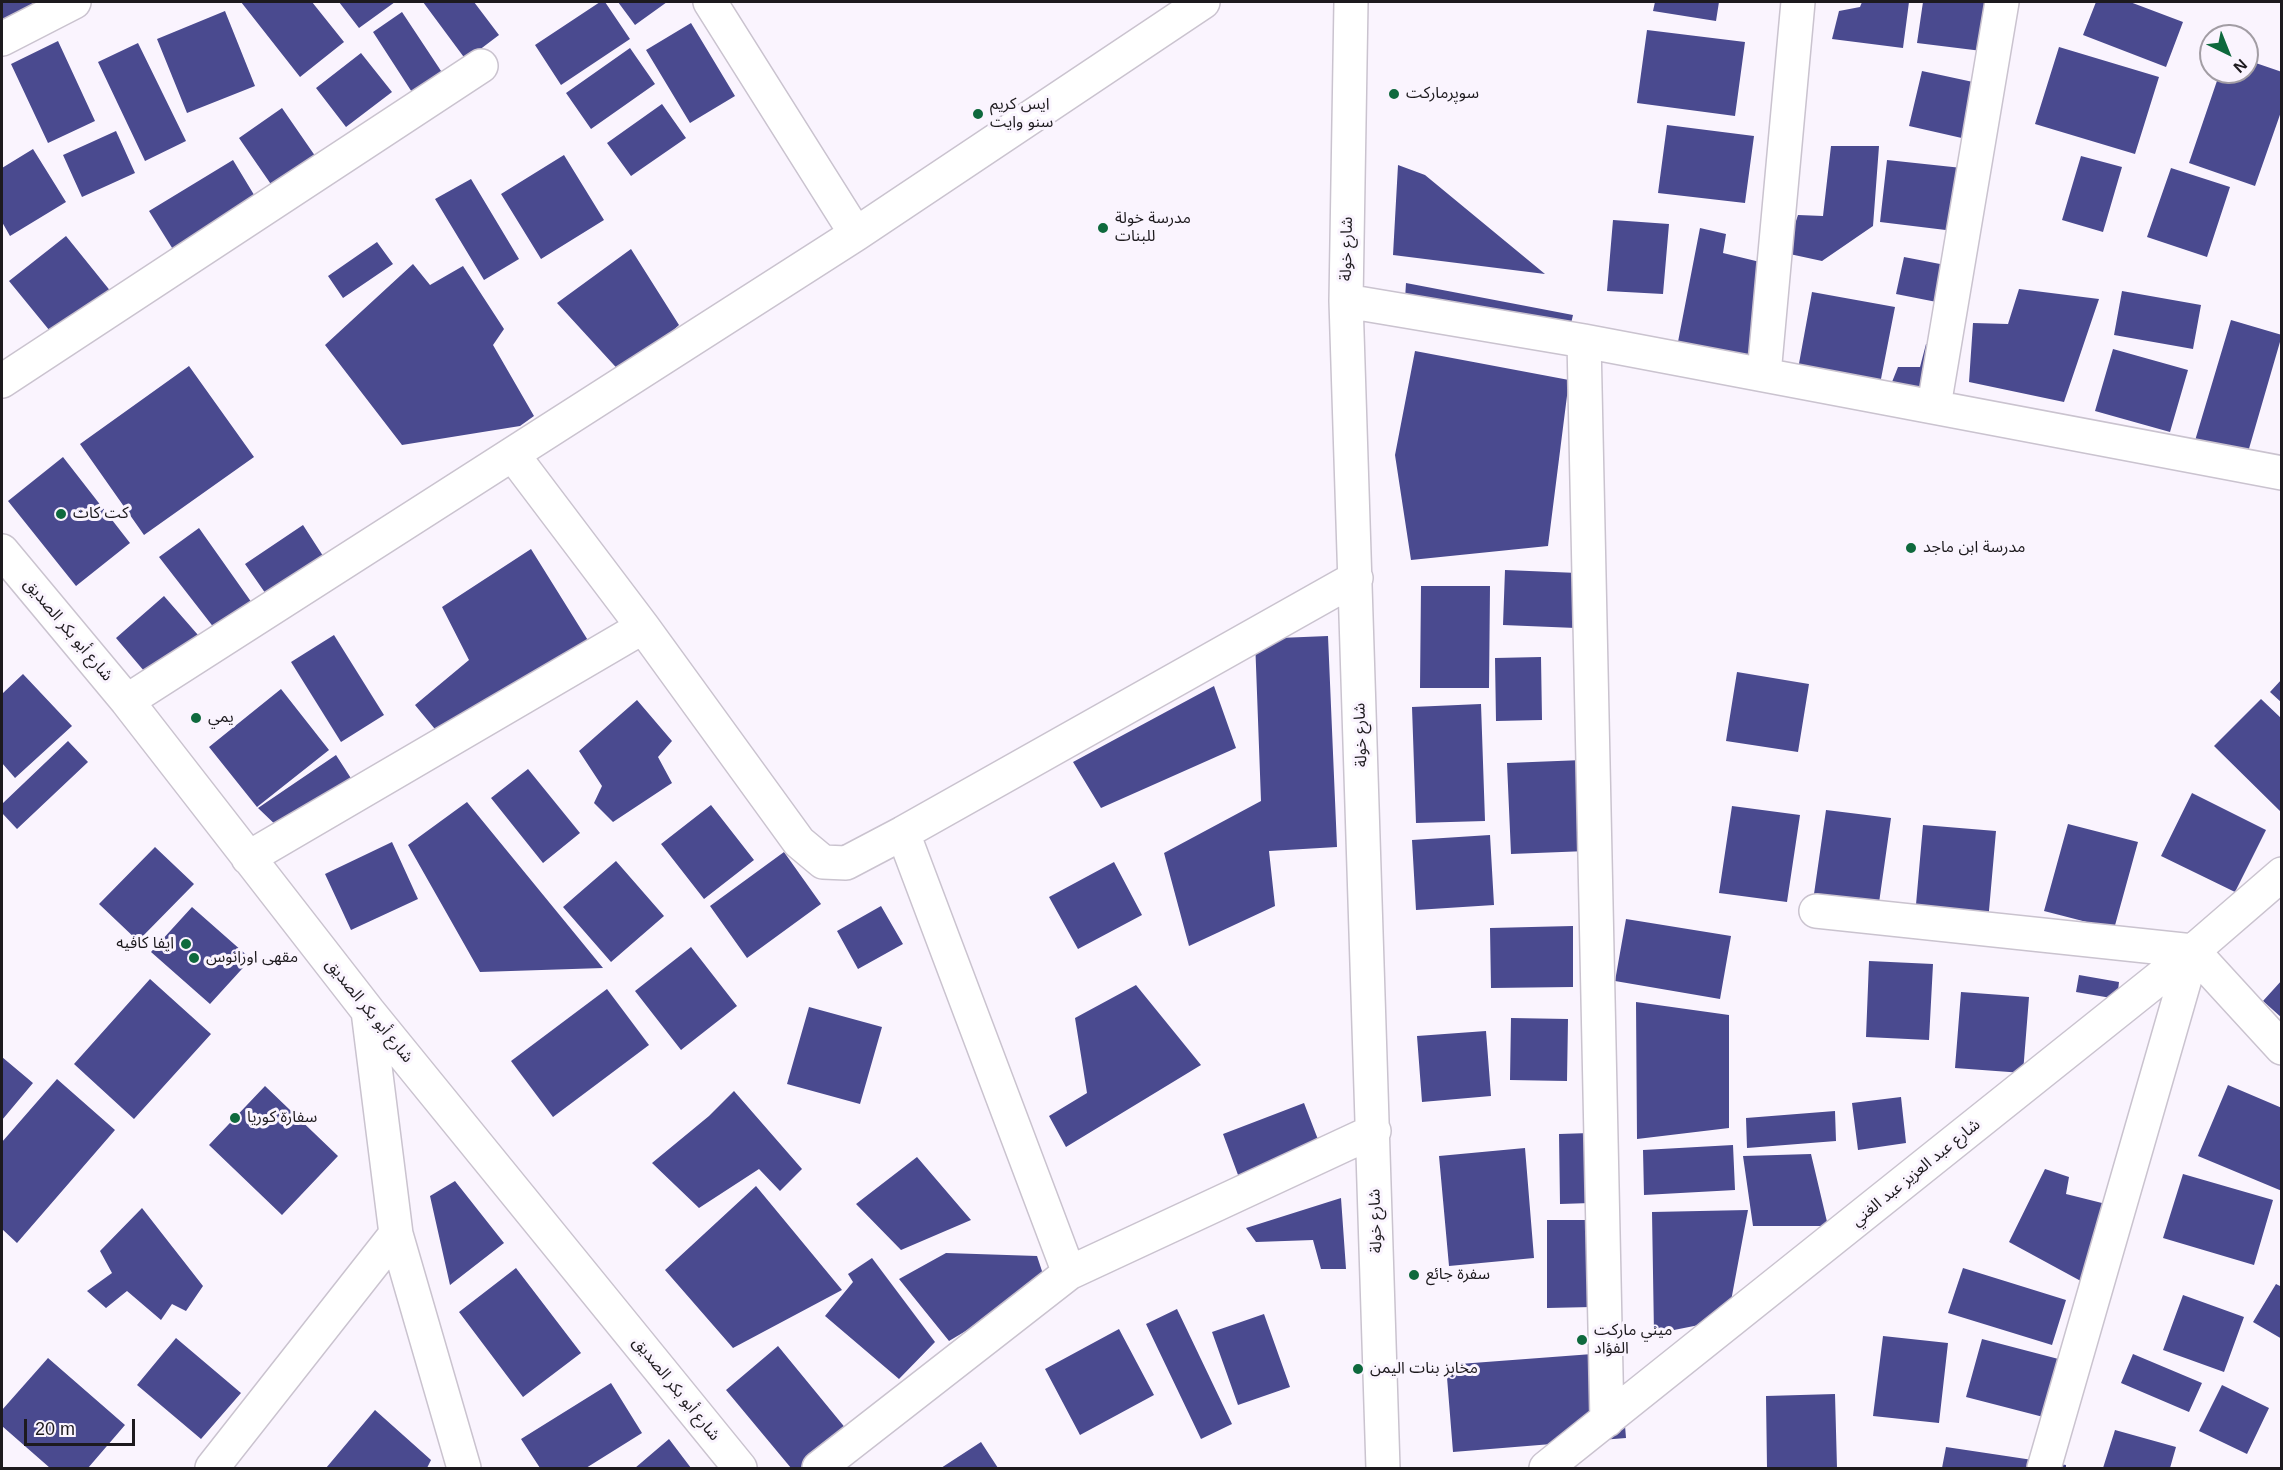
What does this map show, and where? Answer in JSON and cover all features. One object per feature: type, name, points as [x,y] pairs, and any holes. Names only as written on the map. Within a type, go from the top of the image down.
[{"type":"street","points":[[2,39],[74,2]]},
{"type":"street","points":[[710,2],[856,234]]},
{"type":"street","points":[[127,700],[856,234],[1203,2]]},
{"type":"street","name":"شارع خولة","points":[[1352,2],[1346,301],[1383,1468]]},
{"type":"street","points":[[1764,374],[1798,2]]},
{"type":"street","points":[[1934,406],[2002,2]]},
{"type":"street","points":[[2,381],[481,66]]},
{"type":"street","points":[[1346,301],[1764,374],[2282,473]]},
{"type":"street","points":[[1584,341],[1607,1420]]},
{"type":"street","points":[[513,455],[643,627],[799,842],[823,862],[846,863],[903,833],[1356,578]]},
{"type":"street","name":"شارع أبو بكر الصديق","points":[[2,551],[127,700],[369,1011],[741,1468]]},
{"type":"street","points":[[248,858],[643,627]]},
{"type":"street","points":[[903,833],[1069,1273]]},
{"type":"street","name":"شارع عبد العزيز عبد الغني","points":[[1546,1468],[2193,951],[2282,874]]},
{"type":"street","points":[[1816,912],[2193,951],[2282,1048]]},
{"type":"street","points":[[2044,1468],[2193,951]]},
{"type":"street","points":[[369,1011],[396,1234],[464,1468]]},
{"type":"street","points":[[819,1468],[1069,1273],[1374,1131]]},
{"type":"street","points":[[212,1468],[396,1234]]},
{"type":"building","points":[[2,2],[36,2],[2,20]]},
{"type":"building","points":[[241,2],[312,2],[344,42],[300,77]]},
{"type":"building","points":[[339,2],[395,2],[359,28]]},
{"type":"building","points":[[423,2],[474,2],[499,35],[466,60]]},
{"type":"building","points":[[600,2],[605,2],[630,39],[561,85],[535,45]]},
{"type":"building","points":[[618,2],[667,2],[635,25]]},
{"type":"building","points":[[1655,2],[1719,2],[1716,21],[1653,11]]},
{"type":"building","points":[[1862,2],[1909,2],[1903,48],[1832,39],[1839,11],[1860,7]]},
{"type":"building","points":[[1923,2],[1989,2],[1982,51],[1917,43]]},
{"type":"building","points":[[2096,2],[2130,2],[2183,22],[2166,67],[2083,35]]},
{"type":"building","points":[[225,11],[255,86],[187,113],[157,39]]},
{"type":"building","points":[[402,12],[449,83],[419,103],[373,32]]},
{"type":"building","points":[[691,23],[735,96],[690,123],[646,50]]},
{"type":"building","points":[[1647,30],[1745,42],[1735,116],[1637,103]]},
{"type":"building","points":[[58,41],[95,121],[48,143],[11,64]]},
{"type":"building","points":[[138,43],[186,141],[145,161],[98,62]]},
{"type":"building","points":[[2059,47],[2159,77],[2135,154],[2035,124]]},
{"type":"building","points":[[630,48],[655,84],[591,129],[566,93]]},
{"type":"building","points":[[361,53],[392,92],[346,127],[316,88]]},
{"type":"building","points":[[2259,64],[2282,72],[2282,109],[2255,186],[2189,163],[2216,84],[2259,84]]},
{"type":"building","points":[[1922,71],[1987,85],[1975,141],[1909,126]]},
{"type":"building","points":[[662,104],[686,138],[631,176],[607,143]]},
{"type":"building","points":[[282,108],[320,163],[277,193],[239,138]]},
{"type":"building","points":[[1667,125],[1754,136],[1745,203],[1658,193]]},
{"type":"building","points":[[116,131],[135,173],[82,197],[63,155]]},
{"type":"building","points":[[1831,146],[1879,146],[1873,226],[1822,261],[1785,253],[1798,215],[1823,216]]},
{"type":"building","points":[[33,149],[66,202],[10,236],[2,222],[2,168]]},
{"type":"building","points":[[564,155],[604,220],[541,259],[501,194]]},
{"type":"building","points":[[2081,156],[2122,167],[2103,232],[2062,220]]},
{"type":"building","points":[[233,160],[262,208],[179,259],[149,211]]},
{"type":"building","points":[[1887,160],[1962,168],[1954,231],[1880,222]]},
{"type":"building","points":[[1398,165],[1425,175],[1545,274],[1393,255]]},
{"type":"building","points":[[2171,168],[2230,187],[2207,257],[2147,237]]},
{"type":"building","points":[[471,179],[519,259],[484,280],[435,199]]},
{"type":"building","points":[[1613,220],[1669,224],[1663,294],[1607,291]]},
{"type":"building","points":[[1700,228],[1726,234],[1723,253],[1760,262],[1765,363],[1677,347]]},
{"type":"building","points":[[66,236],[116,298],[54,336],[9,281]]},
{"type":"building","points":[[377,242],[393,264],[343,298],[328,276]]},
{"type":"building","points":[[631,249],[679,325],[624,376],[557,303]]},
{"type":"building","points":[[1904,257],[1971,270],[1962,307],[1896,294]]},
{"type":"building","points":[[413,264],[430,285],[463,266],[504,329],[493,345],[534,416],[520,426],[402,445],[325,345]]},
{"type":"building","points":[[1406,283],[1573,315],[1566,345],[1405,299]]},
{"type":"building","points":[[2019,289],[2099,299],[2064,402],[1969,382],[1973,323],[2008,324]]},
{"type":"building","points":[[2122,291],[2201,305],[2193,349],[2114,335]]},
{"type":"building","points":[[1812,292],[1895,307],[1880,384],[1798,369]]},
{"type":"building","points":[[2231,320],[2282,335],[2246,459],[2194,444]]},
{"type":"building","points":[[1926,344],[1953,348],[1948,405],[1888,392],[1898,367],[1920,367]]},
{"type":"building","points":[[2113,349],[2188,370],[2170,432],[2095,411]]},
{"type":"building","points":[[1415,351],[1569,380],[1548,546],[1411,560],[1395,455]]},
{"type":"building","points":[[189,366],[254,457],[144,535],[80,444]]},
{"type":"building","points":[[63,457],[130,543],[76,586],[8,501]]},
{"type":"building","points":[[303,525],[325,559],[268,597],[245,564]]},
{"type":"building","points":[[199,528],[252,603],[218,633],[159,557]]},
{"type":"building","points":[[531,549],[589,642],[439,734],[415,705],[469,660],[442,607]]},
{"type":"building","points":[[1505,570],[1578,573],[1576,628],[1503,625]]},
{"type":"building","points":[[1421,586],[1490,586],[1489,688],[1420,688]]},
{"type":"building","points":[[164,596],[198,635],[150,678],[116,638]]},
{"type":"building","points":[[334,635],[384,715],[341,742],[291,662]]},
{"type":"building","points":[[1328,636],[1337,847],[1269,851],[1275,906],[1189,946],[1164,853],[1261,801],[1255,639]]},
{"type":"building","points":[[1541,657],[1542,720],[1496,721],[1495,658]]},
{"type":"building","points":[[1737,672],[1809,684],[1798,752],[1726,741]]},
{"type":"building","points":[[23,674],[72,726],[15,778],[2,763],[2,694]]},
{"type":"building","points":[[2282,679],[2282,703],[2270,692]]},
{"type":"building","points":[[1214,686],[1236,748],[1101,808],[1073,762]]},
{"type":"building","points":[[281,689],[329,750],[257,807],[209,747]]},
{"type":"building","points":[[2261,699],[2282,719],[2282,813],[2214,746]]},
{"type":"building","points":[[637,700],[672,741],[658,757],[672,783],[613,822],[594,803],[602,786],[579,751]]},
{"type":"building","points":[[1481,704],[1485,821],[1416,823],[1412,707]]},
{"type":"building","points":[[68,741],[88,762],[17,829],[2,813],[2,804]]},
{"type":"building","points":[[336,755],[356,786],[282,831],[258,808]]},
{"type":"building","points":[[1583,760],[1587,851],[1511,854],[1507,763]]},
{"type":"building","points":[[528,769],[580,833],[543,863],[491,798]]},
{"type":"building","points":[[2192,793],[2266,830],[2235,892],[2161,856]]},
{"type":"building","points":[[467,802],[603,968],[480,972],[408,845]]},
{"type":"building","points":[[711,805],[754,860],[704,899],[661,844]]},
{"type":"building","points":[[1732,806],[1800,815],[1787,902],[1719,893]]},
{"type":"building","points":[[1826,810],[1891,818],[1877,917],[1812,908]]},
{"type":"building","points":[[2068,824],[2138,842],[2114,929],[2044,911]]},
{"type":"building","points":[[1923,825],[1996,831],[1988,922],[1915,916]]},
{"type":"building","points":[[1490,835],[1494,905],[1416,910],[1412,840]]},
{"type":"building","points":[[392,842],[418,899],[351,930],[325,874]]},
{"type":"building","points":[[155,847],[194,884],[138,941],[99,904]]},
{"type":"building","points":[[784,852],[821,904],[747,958],[710,906]]},
{"type":"building","points":[[616,861],[664,916],[611,962],[563,907]]},
{"type":"building","points":[[1114,862],[1142,915],[1078,949],[1049,897]]},
{"type":"building","points":[[881,906],[903,944],[858,969],[837,931]]},
{"type":"building","points":[[192,907],[251,959],[210,1004],[151,952]]},
{"type":"building","points":[[1626,919],[1731,936],[1720,999],[1615,981]]},
{"type":"building","points":[[1573,926],[1573,987],[1491,988],[1490,928]]},
{"type":"building","points":[[691,947],[737,1006],[681,1050],[635,991]]},
{"type":"building","points":[[1869,961],[1933,964],[1929,1040],[1866,1037]]},
{"type":"building","points":[[2079,975],[2119,982],[2117,999],[2076,992]]},
{"type":"building","points":[[150,979],[211,1034],[134,1119],[74,1064]]},
{"type":"building","points":[[2282,980],[2282,1018],[2263,1001]]},
{"type":"building","points":[[1136,985],[1201,1065],[1066,1147],[1049,1116],[1087,1093],[1075,1018]]},
{"type":"building","points":[[607,989],[649,1045],[553,1117],[511,1061]]},
{"type":"building","points":[[1961,992],[2029,997],[2023,1073],[1955,1068]]},
{"type":"building","points":[[1636,1002],[1729,1015],[1729,1128],[1637,1139]]},
{"type":"building","points":[[809,1007],[882,1027],[860,1104],[787,1084]]},
{"type":"building","points":[[1511,1018],[1568,1019],[1567,1081],[1510,1080]]},
{"type":"building","points":[[1486,1031],[1491,1096],[1422,1102],[1417,1036]]},
{"type":"building","points":[[2,1057],[33,1083],[2,1120]]},
{"type":"building","points":[[57,1079],[115,1130],[17,1243],[2,1229],[2,1142]]},
{"type":"building","points":[[2228,1085],[2282,1108],[2282,1191],[2198,1156]]},
{"type":"building","points":[[265,1086],[338,1156],[282,1215],[209,1145]]},
{"type":"building","points":[[734,1091],[802,1169],[780,1191],[759,1169],[699,1208],[652,1163],[709,1116]]},
{"type":"building","points":[[1901,1097],[1906,1143],[1858,1150],[1852,1103]]},
{"type":"building","points":[[1304,1103],[1327,1163],[1245,1194],[1223,1134]]},
{"type":"building","points":[[1835,1111],[1836,1141],[1747,1148],[1746,1118]]},
{"type":"building","points":[[1590,1133],[1591,1203],[1560,1204],[1559,1134]]},
{"type":"building","points":[[1733,1145],[1735,1190],[1644,1195],[1643,1150]]},
{"type":"building","points":[[1525,1148],[1534,1258],[1449,1266],[1439,1156]]},
{"type":"building","points":[[1811,1154],[1828,1226],[1753,1226],[1743,1156]]},
{"type":"building","points":[[917,1157],[971,1220],[901,1250],[856,1204]]},
{"type":"building","points":[[2045,1169],[2069,1177],[2066,1194],[2114,1206],[2090,1286],[2009,1242]]},
{"type":"building","points":[[2183,1174],[2273,1200],[2254,1265],[2163,1238]]},
{"type":"building","points":[[455,1181],[504,1243],[450,1285],[430,1196]]},
{"type":"building","points":[[756,1186],[842,1290],[733,1348],[665,1270]]},
{"type":"building","points":[[1341,1198],[1346,1269],[1321,1269],[1313,1240],[1256,1242],[1246,1228]]},
{"type":"building","points":[[142,1208],[203,1286],[186,1311],[172,1304],[161,1320],[127,1291],[106,1308],[87,1291],[112,1273],[100,1251]]},
{"type":"building","points":[[1748,1210],[1731,1301],[1709,1323],[1654,1334],[1652,1212]]},
{"type":"building","points":[[1547,1220],[1592,1220],[1592,1307],[1547,1308]]},
{"type":"building","points":[[946,1253],[1037,1256],[1046,1283],[949,1341],[899,1279]]},
{"type":"building","points":[[872,1258],[935,1342],[899,1379],[825,1316],[853,1282],[848,1274]]},
{"type":"building","points":[[516,1268],[581,1353],[523,1397],[459,1312]]},
{"type":"building","points":[[1963,1268],[2066,1300],[2052,1345],[1948,1313]]},
{"type":"building","points":[[2276,1284],[2282,1287],[2282,1339],[2253,1322]]},
{"type":"building","points":[[2183,1295],[2244,1317],[2224,1372],[2163,1350]]},
{"type":"building","points":[[1177,1309],[1232,1424],[1201,1439],[1146,1324]]},
{"type":"building","points":[[1264,1314],[1290,1387],[1238,1405],[1212,1332]]},
{"type":"building","points":[[1119,1329],[1154,1395],[1080,1435],[1045,1369]]},
{"type":"building","points":[[1883,1336],[1948,1343],[1939,1423],[1873,1416]]},
{"type":"building","points":[[176,1338],[241,1393],[201,1439],[137,1385]]},
{"type":"building","points":[[1982,1339],[2070,1362],[2055,1420],[1966,1397]]},
{"type":"building","points":[[778,1346],[847,1430],[801,1468],[791,1468],[726,1390]]},
{"type":"building","points":[[1619,1352],[1626,1438],[1453,1452],[1446,1365]]},
{"type":"building","points":[[2133,1354],[2202,1383],[2189,1412],[2121,1383]]},
{"type":"building","points":[[48,1358],[125,1425],[88,1468],[50,1468],[2,1426],[2,1410]]},
{"type":"building","points":[[611,1383],[642,1433],[586,1468],[540,1468],[521,1439]]},
{"type":"building","points":[[2222,1385],[2269,1408],[2247,1454],[2199,1431]]},
{"type":"building","points":[[1835,1394],[1837,1468],[1767,1468],[1766,1396]]},
{"type":"building","points":[[375,1410],[431,1460],[427,1468],[326,1468]]},
{"type":"building","points":[[2115,1430],[2176,1447],[2170,1468],[2103,1468]]},
{"type":"building","points":[[669,1439],[691,1468],[635,1468]]},
{"type":"building","points":[[981,1442],[998,1468],[941,1468]]},
{"type":"building","points":[[1946,1447],[2066,1465],[2066,1468],[1942,1468]]},
{"type":"place","name":"سوپرمارکت","points":[[1394,94]]},
{"type":"place","name":"ايس كريم سنو وايت","points":[[978,114]]},
{"type":"place","name":"مدرسة خولة للبنات","points":[[1103,228]]},
{"type":"place","name":"كت كات","points":[[61,514]]},
{"type":"place","name":"مدرسة ابن ماجد","points":[[1911,548]]},
{"type":"place","name":"يمي","points":[[196,718]]},
{"type":"place","name":"ايفا كافيه","points":[[186,944]]},
{"type":"place","name":"مقهى اورانوس","points":[[194,958]]},
{"type":"place","name":"سفارة كوريا","points":[[235,1118]]},
{"type":"place","name":"سفرة جائع","points":[[1414,1275]]},
{"type":"place","name":"ميني ماركت الفؤاد","points":[[1582,1340]]},
{"type":"place","name":"مخابز بنات اليمن","points":[[1358,1369]]}]
